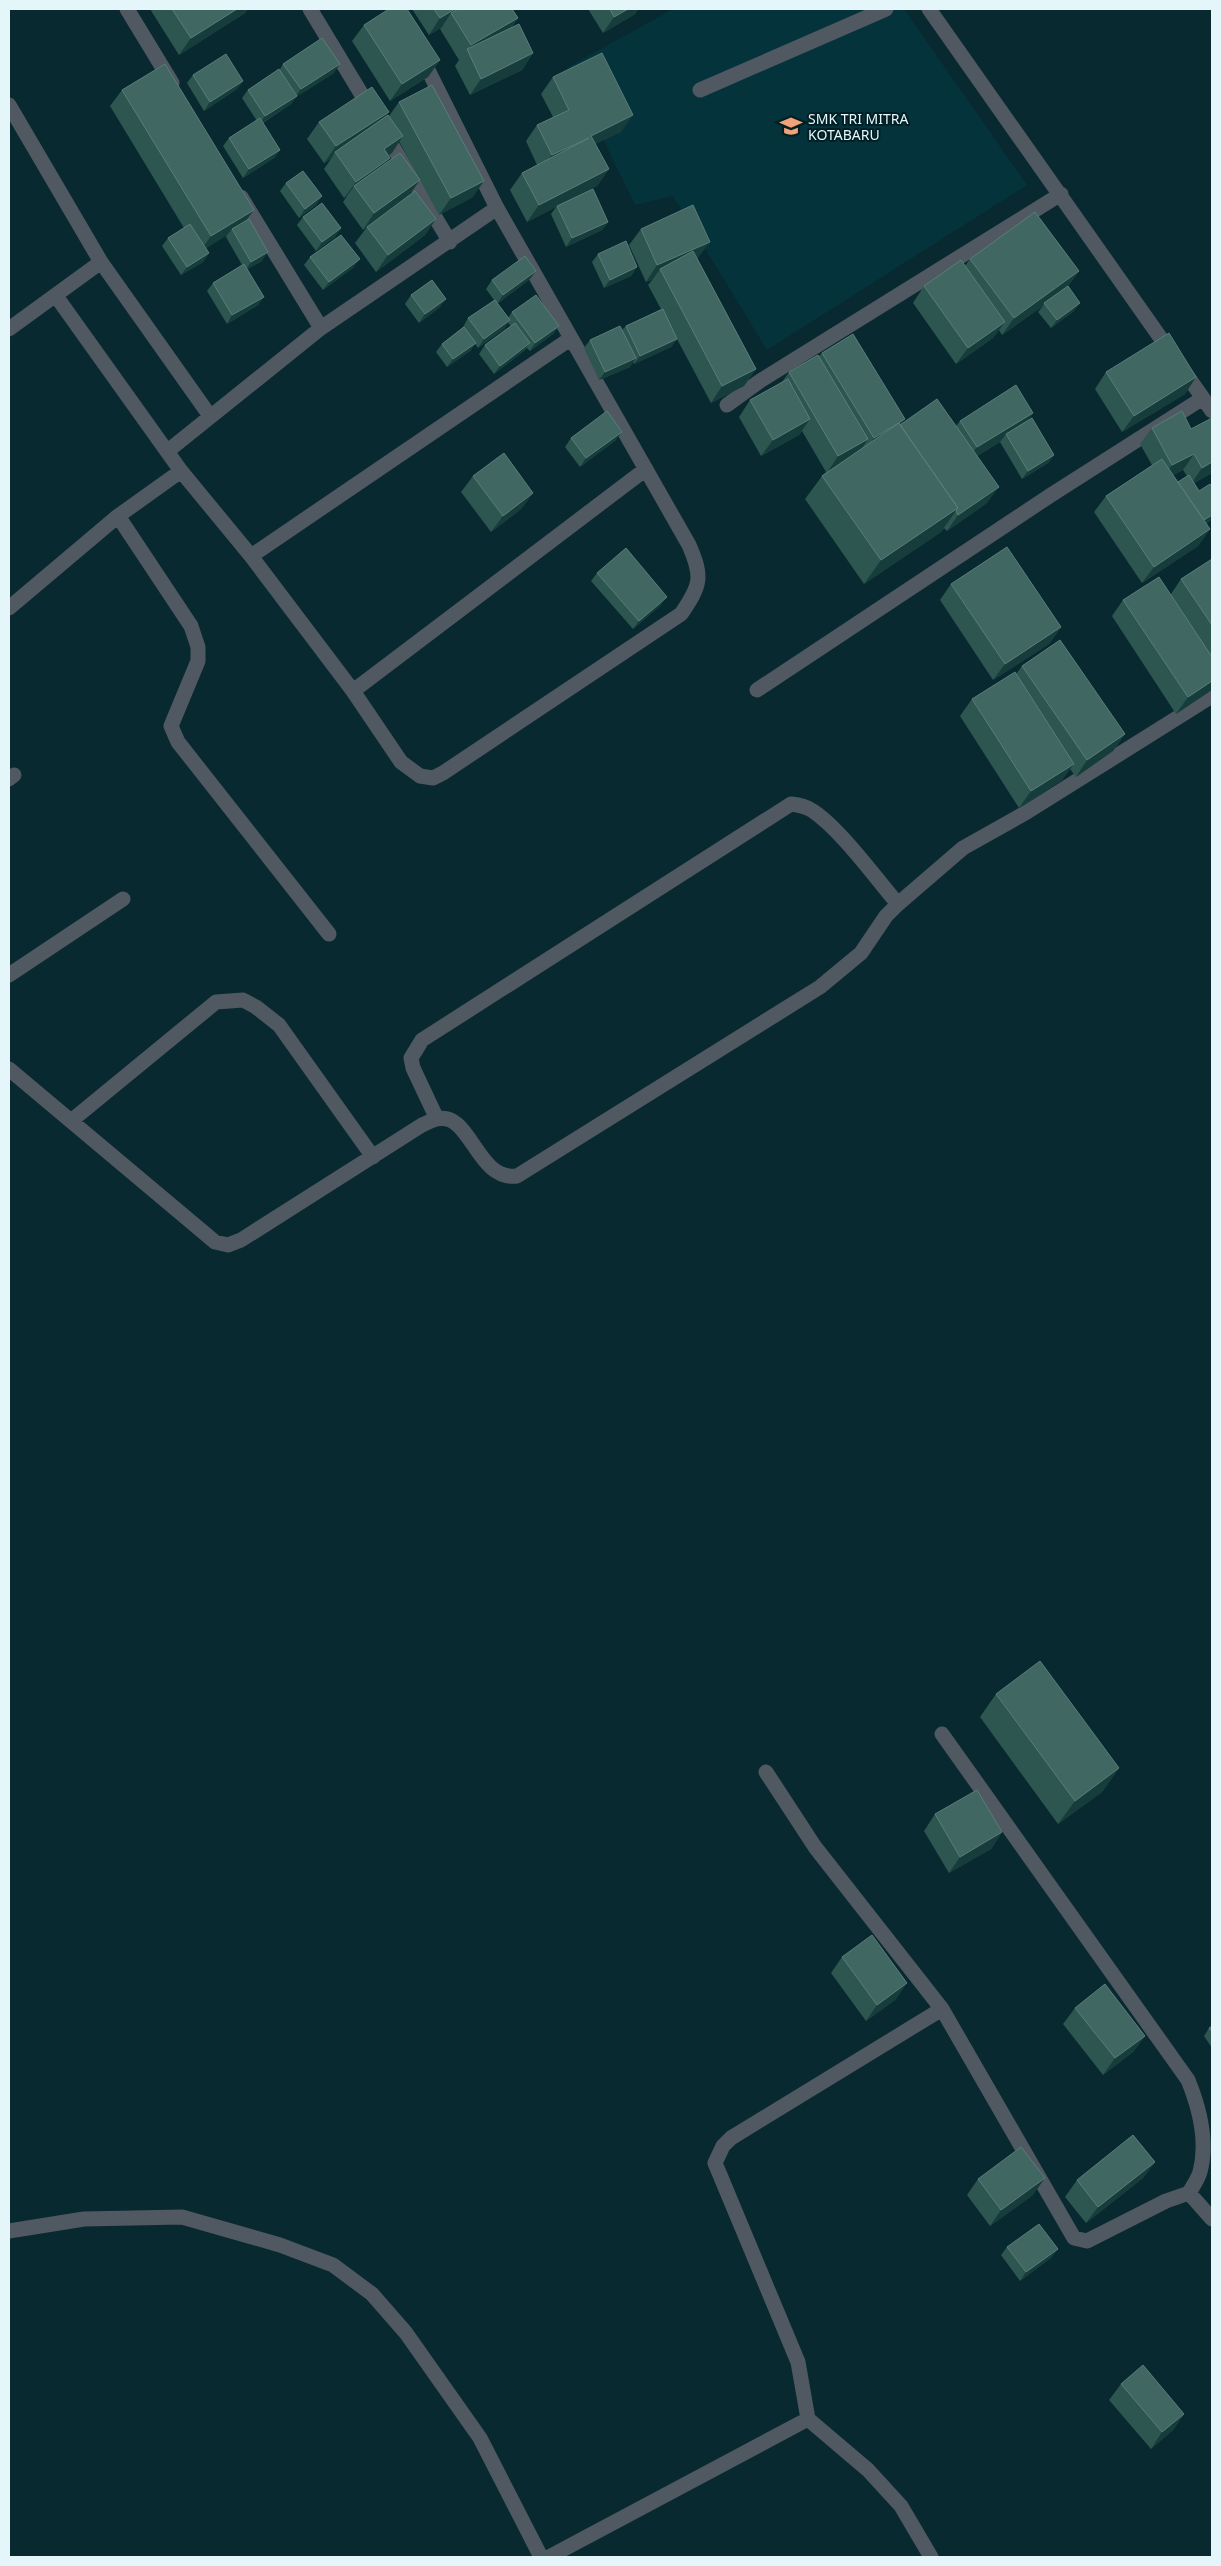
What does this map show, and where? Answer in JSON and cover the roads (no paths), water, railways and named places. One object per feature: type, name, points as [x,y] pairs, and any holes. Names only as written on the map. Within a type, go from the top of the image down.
[{"type":"street","points":[[127,9],[178,93]]},
{"type":"street","points":[[310,9],[450,242]]},
{"type":"street","points":[[700,90],[886,9]]},
{"type":"street","points":[[929,9],[1212,411]]},
{"type":"street","points":[[56,296],[169,450],[181,470],[252,556],[353,690],[401,762],[420,776],[433,778],[443,774],[681,614],[695,594],[700,577],[696,562],[646,469],[570,339],[497,208],[414,42]]},
{"type":"street","points":[[9,105],[101,262],[210,416]]},
{"type":"street","points":[[234,185],[321,328]]},
{"type":"street","points":[[727,405],[760,381],[1061,194]]},
{"type":"street","points":[[169,450],[321,328],[450,242],[497,208]]},
{"type":"street","points":[[9,329],[101,262]]},
{"type":"street","points":[[252,556],[570,339]]},
{"type":"street","points":[[757,690],[1203,398]]},
{"type":"street","points":[[353,690],[646,469]]},
{"type":"street","points":[[9,608],[118,516],[181,470]]},
{"type":"street","points":[[118,516],[191,626],[198,646],[198,660],[171,726],[178,742],[329,934]]},
{"type":"street","points":[[9,1069],[214,1242],[228,1245],[241,1240],[422,1125],[437,1118],[448,1119],[460,1126],[486,1164],[500,1174],[510,1177],[523,1174],[820,987],[861,953],[886,916],[898,904],[963,848],[1027,812],[1212,696]]},
{"type":"street","points":[[437,1118],[413,1068],[411,1058],[422,1040],[790,804],[804,806],[814,811],[832,828],[898,904]]},
{"type":"street","points":[[9,975],[123,899]]},
{"type":"street","points":[[71,1122],[216,1002],[243,1000],[256,1007],[279,1025],[373,1157]]},
{"type":"street","points":[[766,1772],[815,1847],[942,2009],[1068,2228],[1078,2240],[1088,2241],[1166,2201],[1189,2193],[1200,2172],[1203,2136],[1196,2100],[1188,2080],[942,1734]]},
{"type":"street","points":[[931,2557],[894,2499],[868,2470],[808,2419],[798,2362],[715,2163],[723,2146],[731,2138],[942,2009]]},
{"type":"street","points":[[1189,2193],[1212,2219]]},
{"type":"street","points":[[9,2231],[84,2219],[182,2217],[280,2245],[333,2265],[372,2294],[406,2333],[480,2438],[541,2557]]},
{"type":"street","points":[[549,2557],[808,2419]]},
{"type":"place","name":"SMK TRI MITRA KOTABARU","points":[[791,126]]}]
